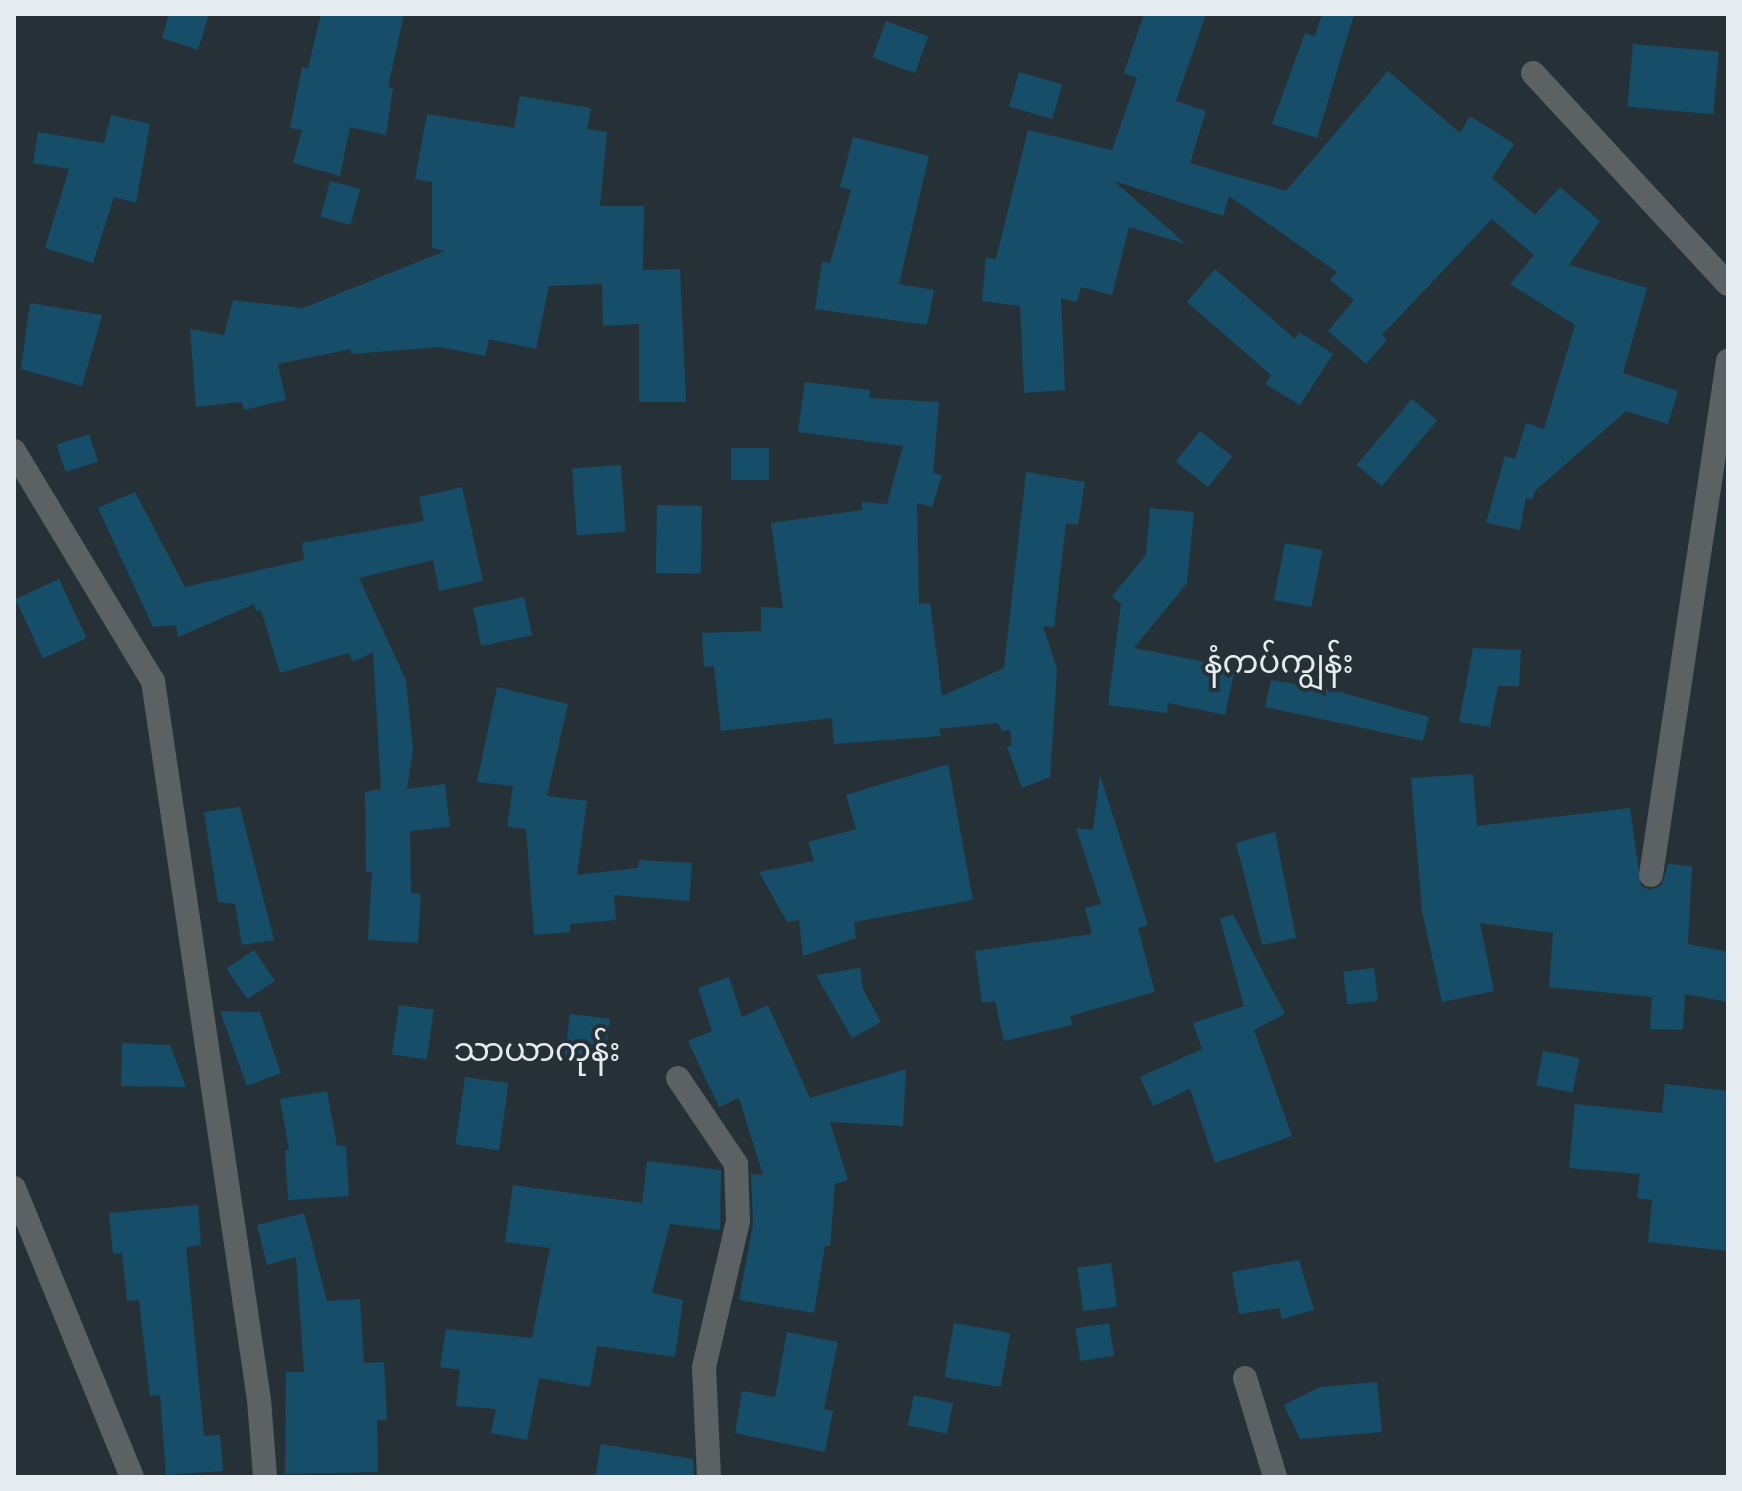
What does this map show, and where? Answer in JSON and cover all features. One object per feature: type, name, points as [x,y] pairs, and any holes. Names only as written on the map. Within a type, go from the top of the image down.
[{"type":"street","points":[[1533,73],[1728,284]]},
{"type":"street","points":[[1651,875],[1728,361]]},
{"type":"street","points":[[14,451],[153,681],[259,1400],[265,1477]]},
{"type":"street","points":[[678,1078],[736,1164],[738,1221],[704,1367],[709,1477]]},
{"type":"street","points":[[14,1188],[132,1477]]},
{"type":"street","points":[[1245,1378],[1275,1477]]},
{"type":"building","points":[[169,14],[209,14],[198,50],[162,38]]},
{"type":"building","points":[[321,14],[404,14],[388,87],[393,88],[386,135],[350,127],[340,176],[293,163],[302,130],[290,128],[302,67],[308,68]]},
{"type":"building","points":[[1144,14],[1206,14],[1176,101],[1206,111],[1190,163],[1286,191],[1388,71],[1460,133],[1470,116],[1514,144],[1492,178],[1535,215],[1560,187],[1600,221],[1569,265],[1647,288],[1623,373],[1678,391],[1668,424],[1626,411],[1535,491],[1532,500],[1526,498],[1520,530],[1486,523],[1505,456],[1515,459],[1526,423],[1544,429],[1575,325],[1510,284],[1534,255],[1492,219],[1382,335],[1387,340],[1366,364],[1328,331],[1354,300],[1330,280],[1337,272],[1229,196],[1223,216],[1114,181],[1186,244],[1129,227],[1112,295],[1081,287],[1077,302],[1061,298],[1065,390],[1024,393],[1020,306],[982,301],[986,258],[996,259],[1028,130],[1112,150],[1137,78],[1124,73]]},
{"type":"building","points":[[1322,14],[1354,14],[1317,138],[1272,124],[1305,33],[1315,36]]},
{"type":"building","points":[[886,21],[928,36],[915,73],[873,58]]},
{"type":"building","points":[[1633,44],[1719,51],[1713,114],[1628,107]]},
{"type":"building","points":[[1019,72],[1062,84],[1052,119],[1009,107]]},
{"type":"building","points":[[520,96],[591,108],[587,129],[607,132],[600,206],[644,206],[643,270],[680,269],[686,402],[639,402],[639,324],[603,326],[602,284],[549,286],[536,349],[489,339],[485,356],[440,347],[351,354],[351,349],[278,364],[286,400],[244,410],[242,402],[196,407],[190,329],[224,335],[233,300],[303,308],[445,251],[432,248],[432,182],[415,179],[427,114],[514,128]]},
{"type":"building","points":[[111,115],[150,124],[136,203],[114,197],[93,263],[45,248],[69,169],[33,163],[38,132],[104,143]]},
{"type":"building","points":[[853,137],[929,156],[899,284],[934,290],[927,325],[815,309],[822,262],[830,263],[851,190],[840,187]]},
{"type":"building","points":[[330,181],[360,189],[350,225],[320,217]]},
{"type":"building","points":[[1215,269],[1295,339],[1299,332],[1333,354],[1300,405],[1265,384],[1271,375],[1187,302]]},
{"type":"building","points":[[30,303],[102,315],[82,386],[21,369]]},
{"type":"building","points":[[805,382],[870,390],[869,398],[939,402],[933,473],[942,475],[932,507],[917,503],[919,604],[930,603],[942,696],[1004,668],[1026,472],[1085,482],[1078,525],[1066,523],[1054,627],[1043,626],[1057,669],[1050,777],[1022,788],[1007,747],[1012,745],[1010,730],[1002,731],[998,723],[939,729],[941,736],[834,744],[832,718],[721,731],[714,666],[704,667],[702,633],[761,631],[761,607],[783,608],[771,523],[862,510],[862,502],[887,504],[903,446],[798,432]]},
{"type":"building","points":[[1412,399],[1437,420],[1382,486],[1357,465]]},
{"type":"building","points":[[1200,431],[1232,456],[1208,487],[1176,462]]},
{"type":"building","points":[[89,434],[98,462],[66,472],[57,445]]},
{"type":"building","points":[[731,448],[769,448],[769,480],[731,480]]},
{"type":"building","points":[[621,465],[626,532],[577,535],[572,468]]},
{"type":"building","points":[[462,487],[483,581],[439,591],[433,560],[359,578],[406,680],[413,750],[407,789],[445,784],[450,827],[410,831],[411,893],[421,894],[418,943],[368,940],[372,872],[366,872],[365,792],[381,789],[373,652],[353,662],[349,653],[280,673],[261,610],[256,611],[254,604],[178,637],[176,625],[153,627],[98,508],[135,492],[185,587],[304,560],[302,543],[424,521],[419,497]]},
{"type":"building","points":[[657,505],[702,506],[701,574],[656,573]]},
{"type":"building","points":[[1150,508],[1194,512],[1187,583],[1134,648],[1235,668],[1225,715],[1168,703],[1167,713],[1108,705],[1121,604],[1112,596],[1146,555]]},
{"type":"building","points":[[1285,543],[1322,550],[1311,607],[1274,600]]},
{"type":"building","points":[[59,579],[86,638],[43,658],[15,599]]},
{"type":"building","points":[[524,597],[532,635],[481,646],[473,608]]},
{"type":"building","points":[[1473,648],[1521,650],[1519,686],[1498,686],[1490,727],[1459,722]]},
{"type":"building","points":[[1271,680],[1336,691],[1429,717],[1423,741],[1265,707]]},
{"type":"building","points":[[497,687],[568,704],[547,796],[587,801],[577,875],[638,868],[639,860],[692,863],[689,901],[614,895],[616,920],[570,924],[570,932],[534,935],[526,829],[507,827],[513,786],[477,782]]},
{"type":"building","points":[[948,764],[973,900],[854,922],[856,938],[803,956],[799,920],[787,922],[759,872],[814,861],[808,842],[856,829],[846,795]]},
{"type":"building","points":[[1473,774],[1477,826],[1630,808],[1641,886],[1650,890],[1662,885],[1668,864],[1692,866],[1688,944],[1728,952],[1728,1002],[1685,994],[1683,1030],[1650,1029],[1652,997],[1549,987],[1553,933],[1480,923],[1494,991],[1442,1002],[1422,911],[1411,778]]},
{"type":"building","points":[[1100,775],[1148,925],[1138,928],[1155,992],[1070,1016],[1072,1025],[1004,1041],[995,1001],[982,1003],[975,951],[1092,934],[1085,908],[1101,904],[1076,828],[1093,830]]},
{"type":"building","points":[[240,807],[274,940],[242,945],[235,904],[218,902],[204,812]]},
{"type":"building","points":[[1275,832],[1296,938],[1262,945],[1236,843]]},
{"type":"building","points":[[1233,914],[1285,1014],[1254,1030],[1292,1136],[1215,1163],[1190,1089],[1153,1106],[1140,1077],[1202,1049],[1193,1023],[1244,1006],[1220,919]]},
{"type":"building","points":[[254,950],[275,981],[247,999],[227,968]]},
{"type":"building","points":[[860,968],[863,989],[881,1022],[852,1038],[816,975]]},
{"type":"building","points":[[1374,968],[1378,1001],[1347,1005],[1343,972]]},
{"type":"building","points":[[729,977],[742,1017],[768,1005],[810,1098],[906,1069],[903,1126],[830,1122],[848,1180],[835,1184],[830,1246],[825,1246],[814,1313],[739,1300],[753,1224],[751,1174],[763,1175],[739,1098],[719,1107],[688,1041],[712,1031],[698,988]]},
{"type":"building","points":[[399,1005],[434,1010],[427,1059],[392,1055]]},
{"type":"building","points":[[220,1011],[260,1012],[281,1073],[247,1086]]},
{"type":"building","points":[[570,1014],[610,1019],[605,1061],[565,1056]]},
{"type":"building","points":[[122,1043],[170,1045],[186,1087],[121,1086]]},
{"type":"building","points":[[1543,1051],[1579,1058],[1573,1092],[1536,1085]]},
{"type":"building","points":[[465,1077],[509,1083],[499,1150],[456,1144]]},
{"type":"building","points":[[1665,1084],[1728,1091],[1728,1251],[1648,1242],[1652,1200],[1637,1198],[1640,1174],[1569,1168],[1575,1104],[1662,1113]]},
{"type":"building","points":[[327,1091],[337,1146],[346,1146],[349,1196],[288,1200],[285,1150],[289,1150],[280,1099]]},
{"type":"building","points":[[647,1161],[721,1170],[720,1230],[670,1224],[652,1293],[683,1300],[675,1357],[597,1346],[590,1387],[539,1378],[527,1440],[491,1433],[496,1409],[456,1406],[460,1370],[440,1367],[446,1329],[532,1338],[550,1248],[505,1242],[513,1185],[642,1203]]},
{"type":"building","points":[[198,1205],[201,1245],[186,1247],[204,1436],[220,1435],[223,1471],[166,1475],[160,1395],[150,1396],[139,1300],[127,1301],[122,1253],[113,1254],[109,1213]]},
{"type":"building","points":[[304,1213],[327,1301],[360,1299],[364,1363],[384,1362],[387,1420],[377,1420],[378,1472],[285,1474],[286,1372],[304,1372],[296,1257],[267,1265],[257,1225]]},
{"type":"building","points":[[1299,1260],[1314,1310],[1282,1319],[1279,1308],[1239,1314],[1232,1272]]},
{"type":"building","points":[[1111,1263],[1117,1307],[1083,1311],[1077,1268]]},
{"type":"building","points":[[954,1323],[1010,1333],[1001,1387],[944,1377]]},
{"type":"building","points":[[1109,1323],[1114,1356],[1081,1361],[1075,1328]]},
{"type":"building","points":[[787,1332],[838,1342],[824,1409],[833,1411],[825,1452],[735,1433],[742,1391],[775,1397]]},
{"type":"building","points":[[1377,1382],[1382,1432],[1300,1439],[1284,1405],[1320,1387]]},
{"type":"building","points":[[914,1395],[953,1403],[947,1434],[908,1425]]},
{"type":"building","points":[[601,1444],[693,1459],[694,1477],[595,1477]]},
{"type":"district","name":"နံကပ်ကျွန်း","points":[[1279,662]]},
{"type":"district","name":"သာယာကုန်း","points":[[537,1050]]}]
